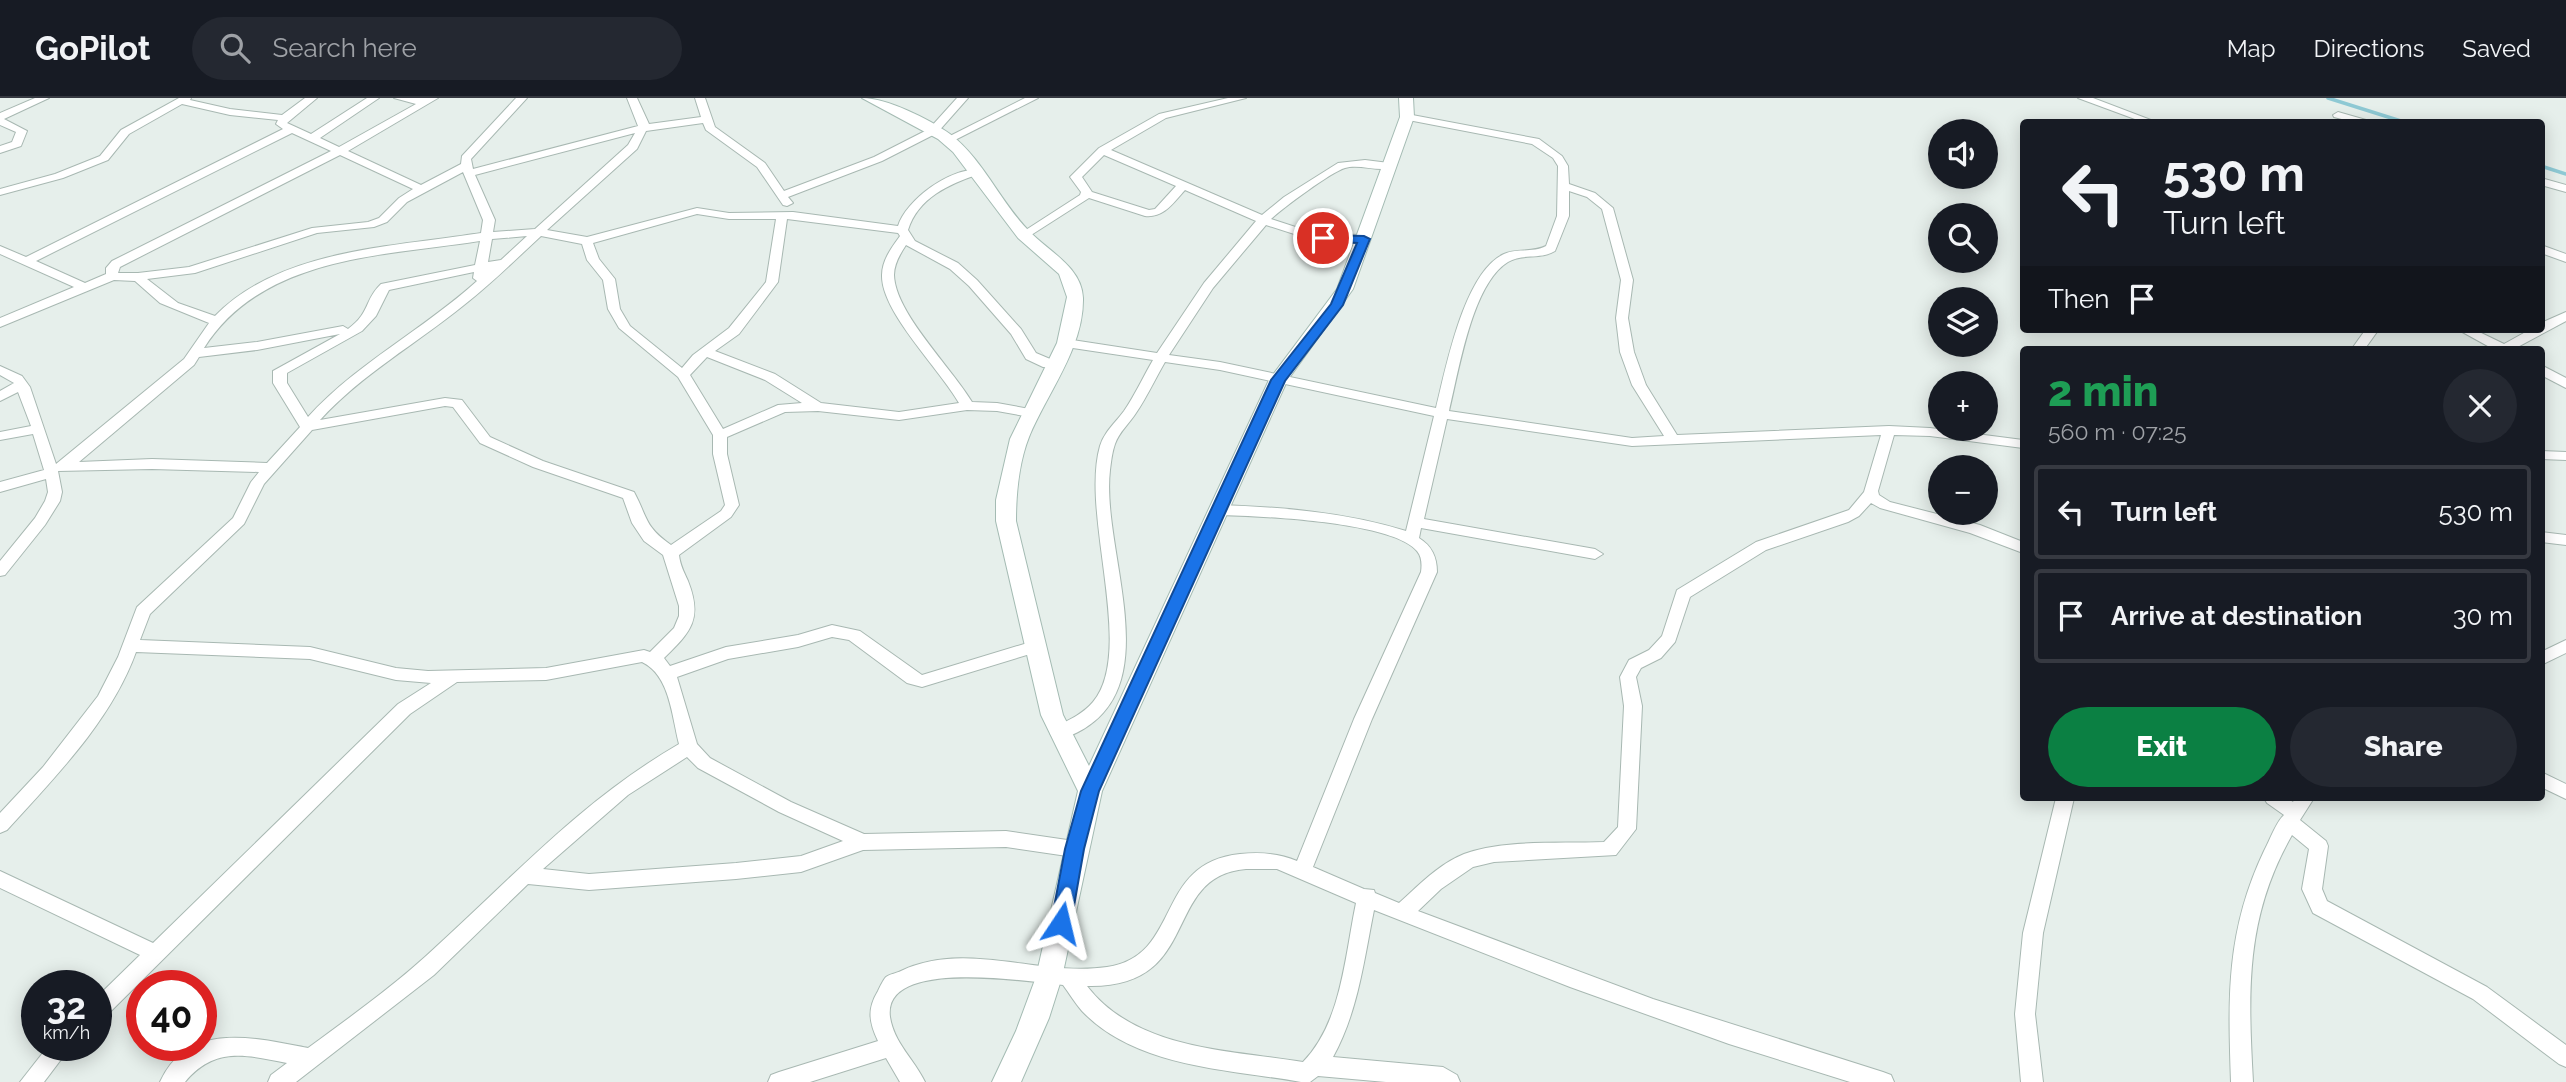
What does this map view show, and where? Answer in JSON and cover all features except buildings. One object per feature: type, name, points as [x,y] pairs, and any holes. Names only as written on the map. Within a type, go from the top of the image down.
[{"type":"street","points":[[0,119],[44,98]]},
{"type":"street","points":[[25,262],[287,124],[312,98]]},
{"type":"street","points":[[311,139],[374,98]]},
{"type":"street","points":[[399,98],[430,100]]},
{"type":"street","points":[[478,285],[489,220],[468,170],[466,158],[522,98]]},
{"type":"street","points":[[0,825],[49,772],[105,700],[143,611],[239,521],[268,468],[307,426],[347,386],[441,318],[633,147],[643,128],[644,119],[632,98]]},
{"type":"street","points":[[683,375],[706,352],[734,331],[772,282],[787,215],[783,195],[761,165],[715,133],[706,119],[700,98]]},
{"type":"street","points":[[869,98],[940,135],[975,172],[1024,235],[1066,272],[1075,297],[1066,343],[1030,413],[1012,464],[1006,521],[1034,647],[1059,733],[1090,791]]},
{"type":"street","points":[[940,135],[963,98]]},
{"type":"street","points":[[783,195],[1033,98]]},
{"type":"street","points":[[1182,186],[1155,214],[1086,194],[1076,177],[1103,150],[1163,116],[1241,98]]},
{"type":"street","points":[[2082,98],[2142,119]]},
{"type":"street","points":[[0,192],[59,176],[104,158],[125,132],[183,99],[287,124],[311,139],[421,189]]},
{"type":"street","points":[[113,276],[112,268],[116,264],[338,152],[430,100]]},
{"type":"street","points":[[1006,1082],[1059,977],[1074,849],[1090,791],[1278,380],[1337,305],[1364,239],[1407,108],[1535,141],[1562,162],[1563,186],[1563,216],[1551,248],[1545,252],[1508,256],[1488,271],[1462,329],[1411,540]]},
{"type":"street","points":[[2338,115],[2352,119]]},
{"type":"street","points":[[0,119],[22,131],[17,144],[0,150]]},
{"type":"street","points":[[0,323],[113,276],[138,277],[191,270],[316,230],[370,225],[383,220],[403,200],[421,189],[468,170],[643,128],[706,119]]},
{"type":"street","points":[[1103,150],[1264,220],[1316,237],[1364,239]]},
{"type":"street","points":[[1059,733],[1096,710],[1104,701],[1114,675],[1117,617],[1104,492],[1106,447],[1132,410],[1160,358],[1199,299],[1264,220],[1290,198],[1338,166],[1389,166]]},
{"type":"street","points":[[967,406],[900,309],[888,276],[891,260],[904,234],[903,222],[916,205],[943,185],[975,172]]},
{"type":"street","points":[[2545,182],[2566,189]]},
{"type":"street","points":[[1563,186],[1591,195],[1607,208],[1627,280],[1622,318],[1631,366],[1674,441]]},
{"type":"street","points":[[1024,235],[1086,194]]},
{"type":"street","points":[[55,469],[197,353],[217,321],[235,303],[250,293],[306,267],[339,258],[487,236],[538,232],[587,242],[692,212],[729,216],[787,215],[904,234],[954,265],[1016,332],[1031,356],[1043,363],[1055,364]]},
{"type":"street","points":[[587,242],[593,260],[609,279],[614,309],[625,328],[683,375],[720,435],[720,454],[732,505],[671,553]]},
{"type":"street","points":[[0,250],[84,287]]},
{"type":"street","points":[[2545,250],[2566,258]]},
{"type":"street","points":[[280,371],[359,327],[372,315],[379,291],[385,287],[503,263]]},
{"type":"street","points":[[138,277],[152,295],[172,308],[217,321]]},
{"type":"street","points":[[2545,326],[2566,316]]},
{"type":"street","points":[[197,353],[296,340],[359,327]]},
{"type":"street","points":[[2471,333],[2495,346]]},
{"type":"street","points":[[2510,346],[2533,333]]},
{"type":"street","points":[[296,340],[280,371],[280,383],[307,426]]},
{"type":"street","points":[[1066,343],[1220,366],[1442,414],[1632,442],[1889,430],[2020,444]]},
{"type":"street","points":[[706,352],[770,377],[818,407]]},
{"type":"street","points":[[0,370],[21,384],[36,429],[55,469],[55,492],[47,510],[0,571]]},
{"type":"street","points":[[2545,371],[2566,384]]},
{"type":"street","points":[[0,397],[21,384]]},
{"type":"street","points":[[307,426],[444,402],[457,403],[485,440],[538,464],[629,495],[639,523],[649,537],[671,553],[689,604],[688,618],[681,630],[653,659]]},
{"type":"street","points":[[720,435],[783,408],[818,407],[899,416],[967,406],[997,407],[1030,413]]},
{"type":"street","points":[[0,436],[36,429]]},
{"type":"street","points":[[1403,912],[1434,883],[1468,861],[1494,853],[1597,852],[1615,845],[1627,828],[1633,706],[1628,677],[1635,664],[1655,654],[1670,638],[1683,594],[1761,546],[1854,513],[1871,494],[1889,430]]},
{"type":"street","points":[[2545,455],[2566,456]]},
{"type":"street","points":[[0,487],[55,469],[152,464],[268,468]]},
{"type":"street","points":[[1871,494],[1885,505],[1975,529],[2020,547]]},
{"type":"street","points":[[1218,510],[1270,511],[1390,531],[1411,540],[1424,550],[1430,563],[1429,572],[1363,719],[1302,872]]},
{"type":"street","points":[[1415,522],[1594,554]]},
{"type":"street","points":[[2545,537],[2566,540]]},
{"type":"street","points":[[667,674],[716,656],[798,641],[832,631],[854,635],[913,679],[922,681],[939,679],[1034,647]]},
{"type":"street","points":[[130,646],[310,653],[396,674],[453,677],[546,674],[632,656],[653,659],[667,674],[690,747],[704,763],[863,842]]},
{"type":"street","points":[[2545,657],[2566,646]]},
{"type":"street","points":[[112,997],[404,709],[453,677]]},
{"type":"street","points":[[279,1082],[419,975],[600,804],[690,747]]},
{"type":"street","points":[[2545,781],[2566,792]]},
{"type":"street","points":[[2032,1082],[2025,1014],[2033,933],[2064,801]]},
{"type":"street","points":[[2279,801],[2296,810],[2319,846],[2312,889],[2320,907],[2454,977],[2510,1014],[2566,1057]]},
{"type":"street","points":[[2242,1082],[2239,985],[2249,923],[2265,869],[2296,810]]},
{"type":"street","points":[[522,875],[589,882],[736,871],[801,864],[863,842],[1006,839],[1074,849]]},
{"type":"street","points":[[914,1082],[892,1046],[878,1012],[882,996],[909,972],[925,968],[952,967],[1059,977],[1114,977],[1133,971],[1153,957],[1195,886],[1214,868],[1247,861],[1278,862],[1697,1023],[1783,1053],[1883,1082]]},
{"type":"street","points":[[0,879],[157,954]]},
{"type":"street","points":[[1311,1073],[1330,1048],[1367,897]]},
{"type":"street","points":[[1059,977],[1098,1014],[1139,1038],[1165,1049],[1311,1073],[1443,1077],[1449,1082]]},
{"type":"street","points":[[171,1082],[195,1056],[209,1047],[229,1044],[310,1058]]},
{"type":"street","points":[[779,1082],[892,1046]]},
{"type":"street","points":[[31,1082],[49,1061]]},
{"type":"waterway","points":[[2328,98],[2394,119]]},
{"type":"waterway","points":[[2545,167],[2566,174]]},
{"type":"route","points":[[1061,923],[1074,849],[1090,791],[1278,380],[1337,305],[1356,265],[1364,239],[1323,238]]}]
